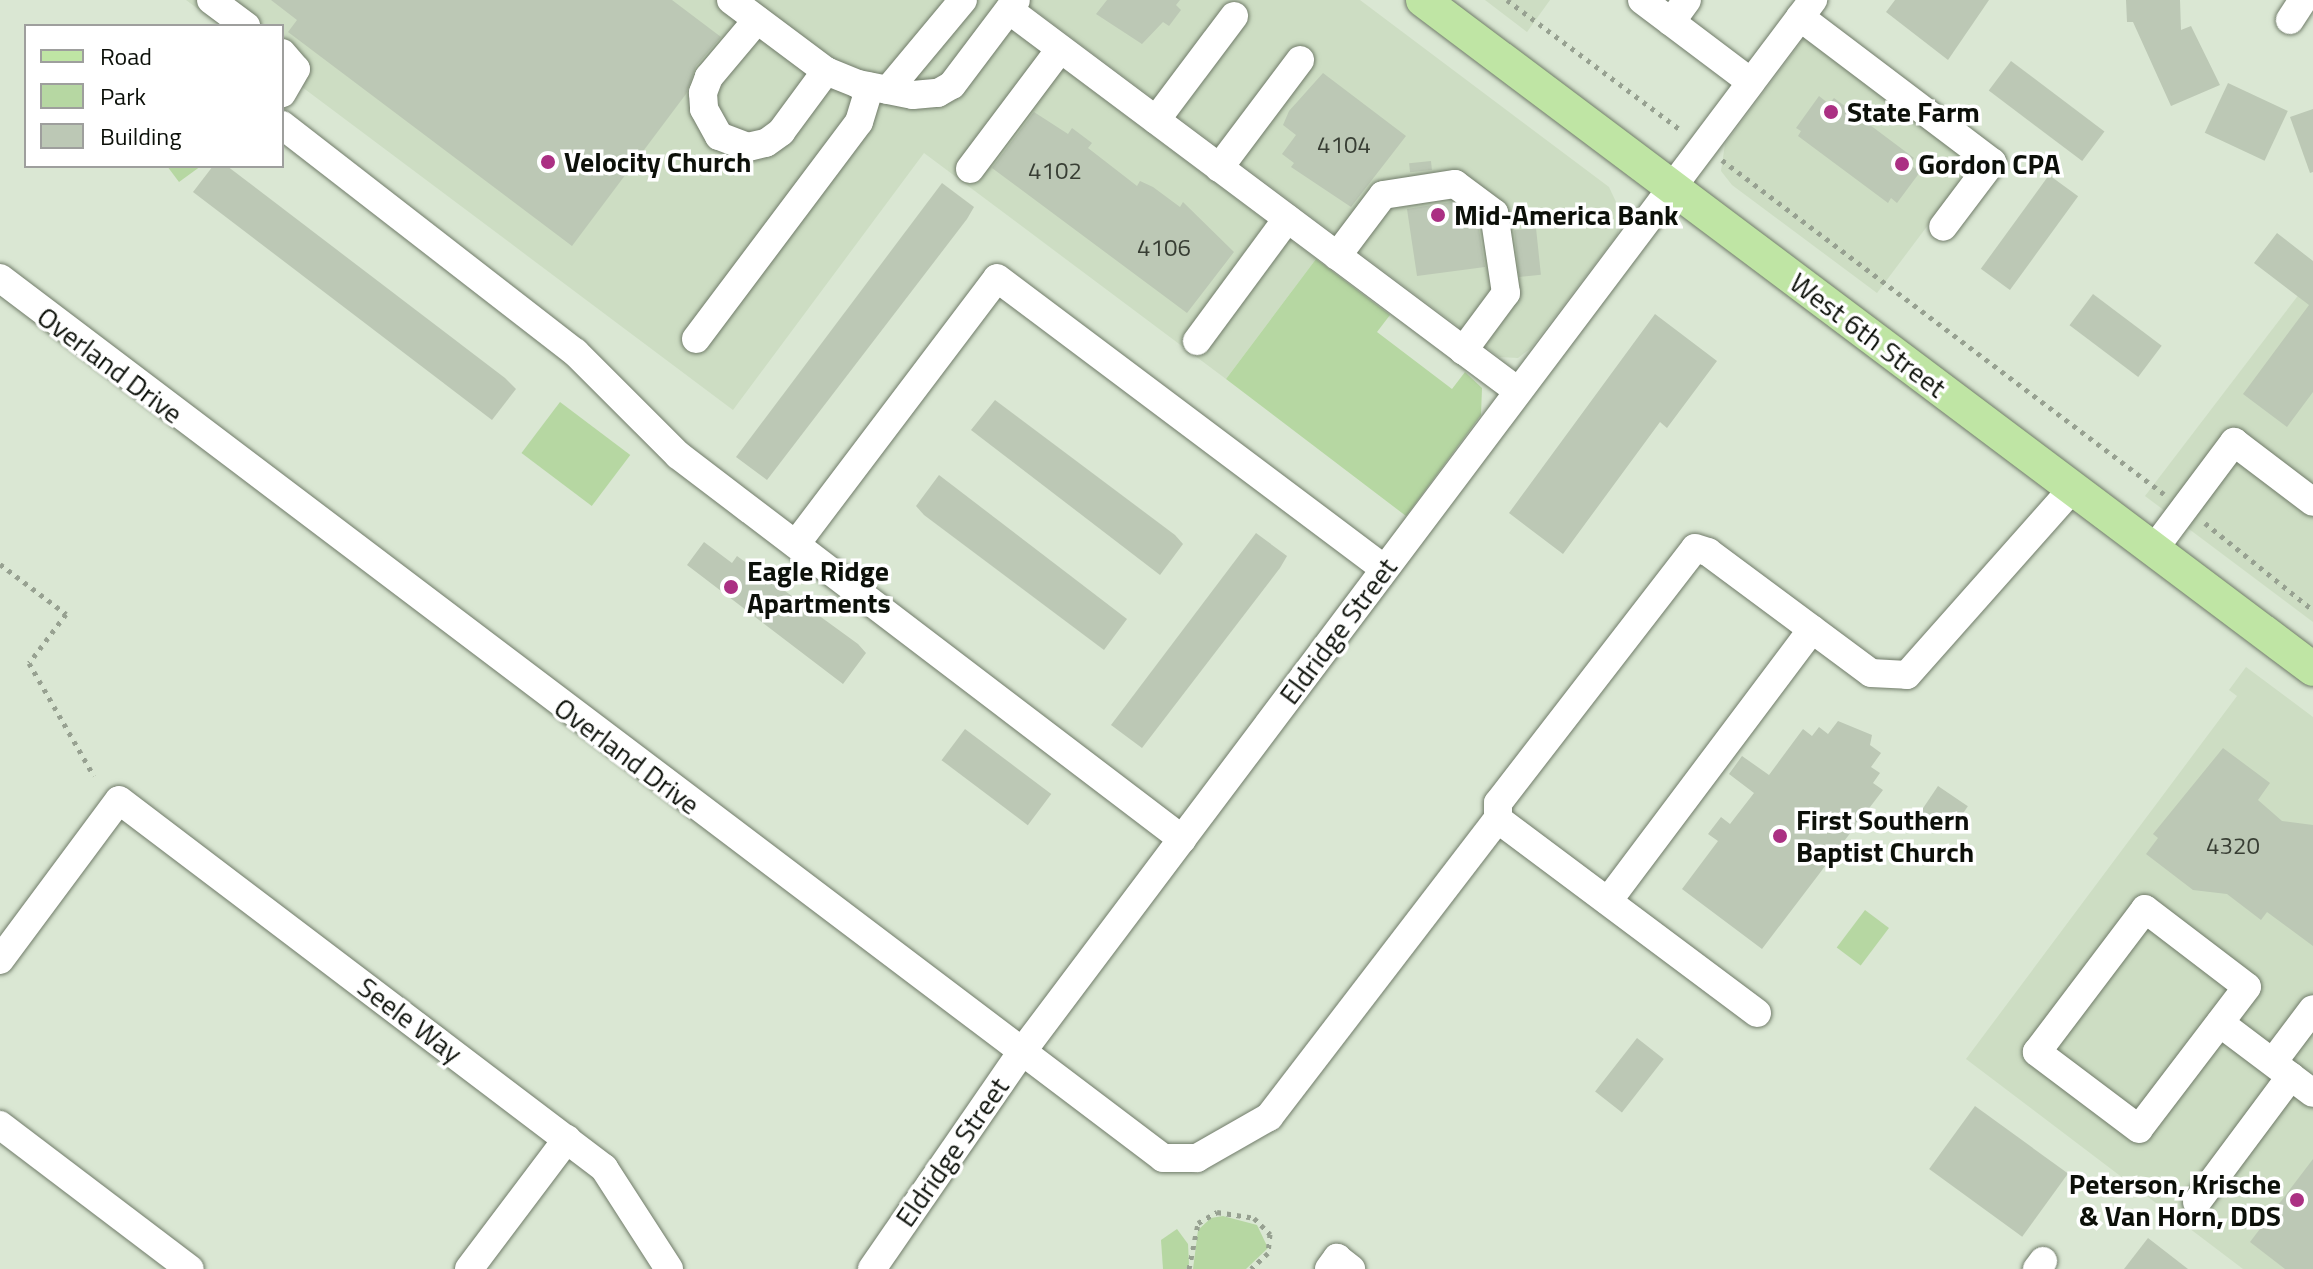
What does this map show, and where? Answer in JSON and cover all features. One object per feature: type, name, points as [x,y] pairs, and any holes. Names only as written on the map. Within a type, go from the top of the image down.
[{"type":"main road","name":"West 6th Street","points":[[1423,0],[2313,669]]},
{"type":"street","points":[[211,0],[243,24]]},
{"type":"street","points":[[731,0],[826,71],[879,89],[938,93],[952,85],[1012,5],[1060,49],[1518,391]]},
{"type":"street","points":[[696,339],[859,122],[879,89],[963,0]]},
{"type":"street","points":[[1642,0],[1679,11],[1751,82]]},
{"type":"street","points":[[1806,8],[1992,162],[1943,227]]},
{"type":"street","name":"Eldridge Street","points":[[872,1269],[1021,1053],[1806,8]]},
{"type":"street","points":[[1156,120],[1234,16]]},
{"type":"street","points":[[757,20],[709,77],[703,93],[704,109],[719,136],[748,147],[766,143],[781,132],[826,71]]},
{"type":"street","points":[[970,169],[1060,49]]},
{"type":"street","points":[[284,55],[296,69],[284,90]]},
{"type":"street","points":[[1219,168],[1300,60]]},
{"type":"street","points":[[284,127],[575,352],[678,455],[1182,839]]},
{"type":"street","points":[[1337,256],[1383,195],[1455,184],[1494,213],[1506,293],[1463,351]]},
{"type":"street","points":[[1197,341],[1287,219]]},
{"type":"street","name":"Overland Drive","points":[[0,278],[1163,1158],[1197,1158],[1269,1117],[1498,819]]},
{"type":"street","points":[[796,544],[997,278],[1384,569]]},
{"type":"street","points":[[2154,549],[2234,442],[2308,487]]},
{"type":"street","points":[[1757,1013],[1498,819],[1498,803],[1695,548],[1708,552],[1871,673],[1907,675],[2073,488]]},
{"type":"street","points":[[1608,901],[1812,629]]},
{"type":"street","name":"Seele Way","points":[[0,960],[119,800],[604,1168],[653,1251],[669,1269]]},
{"type":"street","points":[[2145,909],[2247,987],[2220,1023],[2139,1129],[2037,1052],[2145,909]]},
{"type":"street","points":[[2197,1202],[2292,1077],[2313,1009]]},
{"type":"street","points":[[2220,1023],[2292,1077]]},
{"type":"street","points":[[0,1125],[190,1269]]},
{"type":"street","points":[[469,1269],[567,1139]]},
{"type":"street","points":[[1329,1269],[1337,1258],[1351,1269]]},
{"type":"path","points":[[1507,0],[2080,435],[2184,508],[2313,610]]},
{"type":"path","points":[[0,564],[66,614],[29,663],[94,776]]},
{"type":"path","points":[[1189,1269],[1198,1223],[1217,1212],[1254,1218],[1270,1234],[1268,1253],[1251,1269]]},
{"type":"shaded area","points":[[186,0],[1360,0],[1609,187],[1623,217],[1617,235],[1531,348],[1518,358],[1499,357],[1032,8],[1014,32],[1316,259],[1226,379],[924,153],[733,410],[284,73],[284,24],[218,24]]},
{"type":"shaded area","points":[[1485,0],[1550,0],[1527,32]]},
{"type":"shaded area","points":[[1804,38],[1973,165],[1877,293],[1732,185],[1721,171],[1725,144]]},
{"type":"shaded area","points":[[2313,276],[2313,622],[2145,496]]},
{"type":"shaded area","points":[[2246,667],[2313,717],[2313,1269],[2243,1269],[1966,1059],[2237,696],[2229,690]]},
{"type":"green space","points":[[168,168],[198,168],[179,182]]},
{"type":"green space","points":[[1316,259],[1390,315],[1377,332],[1452,389],[1465,372],[1482,388],[1481,415],[1406,516],[1226,379]]},
{"type":"green space","points":[[560,402],[630,455],[592,506],[521,453]]},
{"type":"green space","points":[[1865,910],[1889,928],[1861,966],[1837,948]]},
{"type":"green space","points":[[1223,1216],[1257,1225],[1268,1248],[1246,1269],[1193,1269],[1198,1230],[1211,1218]]},
{"type":"green space","points":[[1177,1229],[1188,1244],[1189,1264],[1186,1269],[1163,1269],[1161,1240]]},
{"type":"building","name":"Velocity Church","points":[[271,0],[672,0],[721,37],[696,66],[686,94],[572,246],[288,32],[297,20]]},
{"type":"building","points":[[1107,0],[1180,0],[1176,5],[1181,10],[1169,26],[1163,22],[1142,44],[1096,14]]},
{"type":"building","points":[[1895,0],[1989,0],[1948,60],[1886,12]]},
{"type":"building","points":[[2126,0],[2180,0],[2181,30],[2191,26],[2220,85],[2171,106],[2133,22],[2127,22]]},
{"type":"building","points":[[2011,61],[2104,131],[2082,161],[1989,91]]},
{"type":"building","points":[[1323,73],[1406,136],[1351,207],[1291,167],[1294,163],[1282,154],[1296,135],[1283,125],[1289,111]]},
{"type":"building","points":[[2228,83],[2288,111],[2265,161],[2205,133]]},
{"type":"building","points":[[1819,96],[1829,104],[1834,98],[1914,158],[1909,164],[1920,172],[1897,203],[1891,198],[1888,203],[1798,136],[1801,131],[1796,128]]},
{"type":"building","points":[[2313,109],[2313,172],[2310,173],[2290,117]]},
{"type":"building","points":[[1034,112],[1068,134],[1072,128],[1092,143],[1088,148],[1137,186],[1140,181],[1153,187],[1180,207],[1183,202],[1234,252],[1187,313],[992,168]]},
{"type":"building","points":[[1431,161],[1432,170],[1410,172],[1409,163]]},
{"type":"building","points":[[211,168],[230,168],[516,389],[492,420],[193,192]]},
{"type":"building","points":[[2049,175],[2078,196],[2010,290],[1981,269]]},
{"type":"building","points":[[942,183],[974,207],[967,219],[767,480],[736,457]]},
{"type":"building","name":"Mid-America Bank","points":[[1451,202],[1478,223],[1485,267],[1417,276],[1407,209]]},
{"type":"building","points":[[1536,228],[1541,275],[1519,277],[1514,230]]},
{"type":"building","points":[[2277,233],[2313,261],[2313,392],[2287,427],[2243,394],[2309,305],[2254,263]]},
{"type":"building","points":[[2093,294],[2162,346],[2138,377],[2070,325]]},
{"type":"building","points":[[1655,314],[1717,361],[1667,428],[1660,422],[1563,554],[1509,513]]},
{"type":"building","points":[[995,400],[1175,535],[1183,544],[1160,575],[971,430]]},
{"type":"building","points":[[939,475],[1127,619],[1104,650],[924,515],[916,506]]},
{"type":"building","points":[[1256,533],[1287,556],[1142,748],[1111,725]]},
{"type":"building","points":[[704,542],[732,563],[737,556],[858,644],[866,653],[843,684],[687,565]]},
{"type":"building","name":"First Southern Baptist Church","points":[[1838,721],[1872,735],[1870,745],[1881,753],[1871,767],[1880,773],[1873,783],[1883,790],[1762,949],[1682,889],[1718,841],[1708,834],[1721,817],[1730,824],[1754,793],[1729,774],[1742,756],[1769,775],[1803,729],[1812,736],[1819,727],[1828,734]]},
{"type":"building","points":[[965,729],[1051,794],[1028,825],[942,760]]},
{"type":"building","points":[[2223,748],[2270,783],[2258,800],[2282,821],[2313,825],[2313,946],[2267,912],[2261,920],[2227,894],[2193,890],[2146,854],[2158,838],[2153,834]]},
{"type":"building","points":[[1938,786],[1968,806],[1951,832],[1921,812]]},
{"type":"building","points":[[1637,1038],[1664,1059],[1622,1113],[1595,1092]]},
{"type":"building","points":[[1975,1106],[2068,1174],[2022,1237],[1929,1169]]},
{"type":"building","name":"Peterson, Krische & Van Horn, DDS","points":[[2313,1159],[2313,1269],[2285,1269],[2250,1242]]},
{"type":"building","points":[[2148,1238],[2188,1269],[2124,1269]]},
{"type":"place","name":"State Farm","points":[[1831,112]]},
{"type":"place","name":"Velocity Church","points":[[548,162]]},
{"type":"place","name":"Gordon CPA","points":[[1902,164]]},
{"type":"place","name":"Mid-America Bank","points":[[1438,215]]},
{"type":"place","name":"Eagle Ridge Apartments","points":[[731,587]]},
{"type":"place","name":"First Southern Baptist Church","points":[[1780,836]]},
{"type":"place","name":"Peterson, Krische & Van Horn, DDS","points":[[2297,1200]]}]
